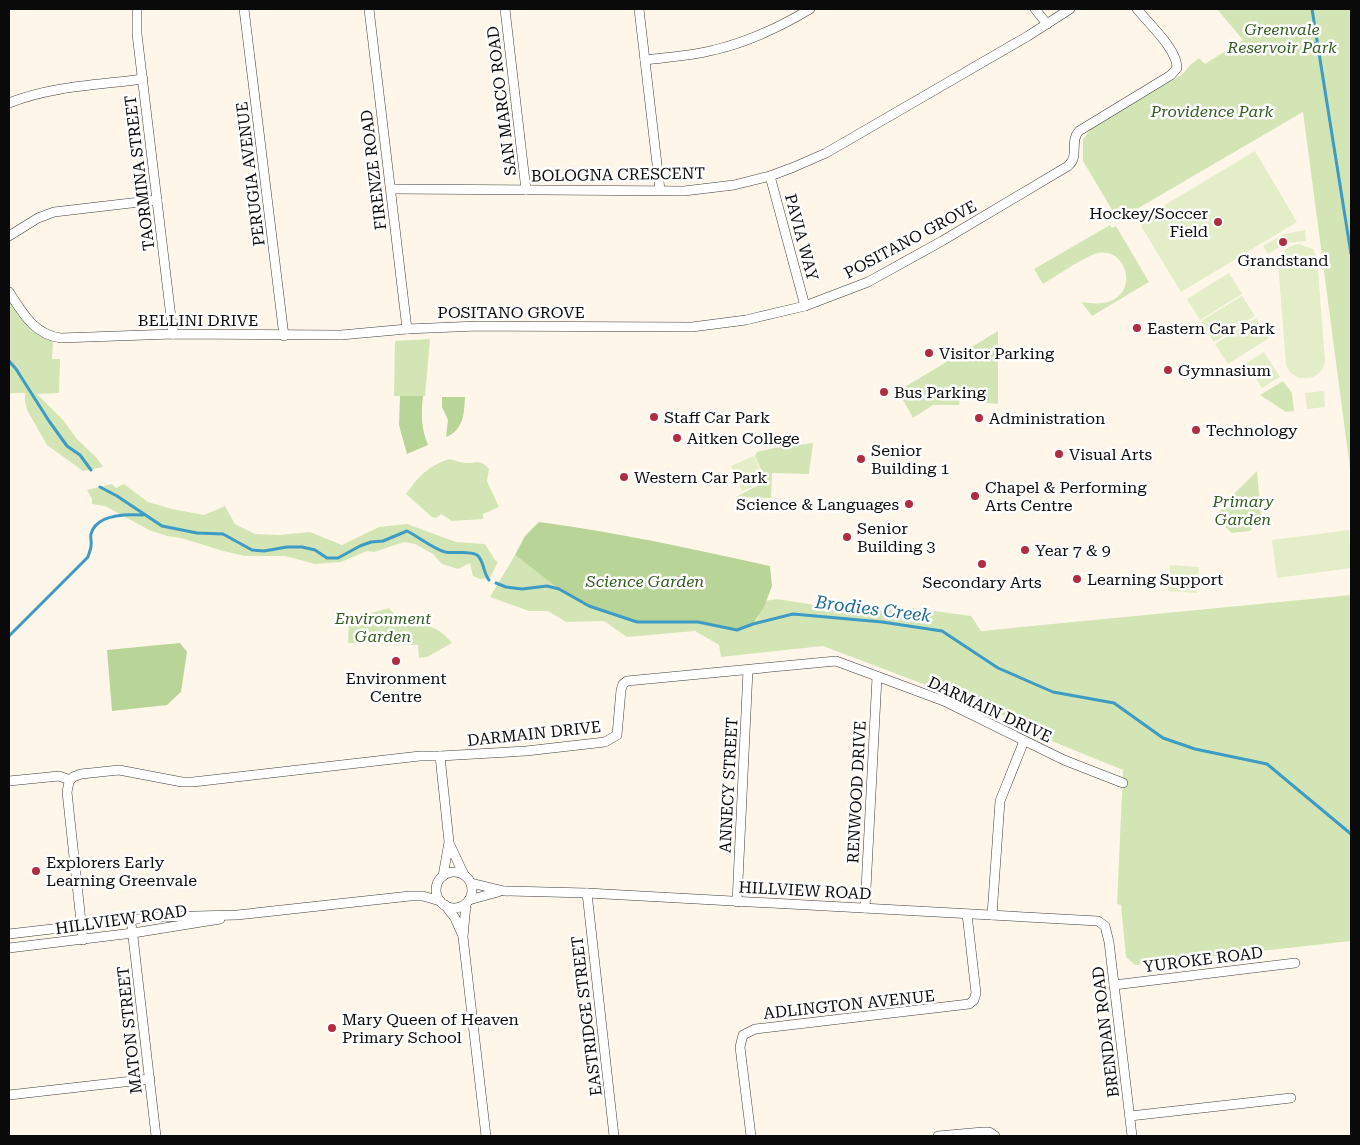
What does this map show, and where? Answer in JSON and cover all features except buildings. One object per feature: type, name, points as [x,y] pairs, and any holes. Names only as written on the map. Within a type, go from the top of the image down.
[{"type":"street","name":"TAORMINA STREET","points":[[137,9],[137,34],[172,334]]},
{"type":"street","name":"PERUGIA AVENUE","points":[[244,9],[284,336]]},
{"type":"street","name":"FIRENZE ROAD","points":[[369,9],[407,328]]},
{"type":"street","name":"SAN MARCO ROAD","points":[[505,9],[526,190]]},
{"type":"street","points":[[638,9],[660,190]]},
{"type":"street","points":[[644,60],[714,51],[771,30],[810,9]]},
{"type":"street","points":[[1035,9],[1047,24]]},
{"type":"street","name":"BOLOGNA CRESCENT","points":[[391,189],[684,191],[734,185],[770,176],[826,154],[1070,9]]},
{"type":"street","name":"POSITANO GROVE","points":[[407,328],[478,326],[692,327],[746,320],[805,306],[859,286],[887,272],[1068,166],[1074,158],[1074,141],[1079,131],[1175,72],[1177,61],[1175,55],[1137,9]]},
{"type":"street","points":[[9,103],[54,90],[143,79]]},
{"type":"street","name":"PAVIA WAY","points":[[770,176],[805,306]]},
{"type":"street","points":[[9,236],[38,218],[54,212],[157,200]]},
{"type":"street","name":"BELLINI DRIVE","points":[[9,292],[39,331],[54,337],[172,334],[341,335],[407,328]]},
{"type":"street","name":"DARMAIN DRIVE","points":[[70,780],[81,774],[119,770],[182,782],[192,782],[420,756],[526,751],[605,742],[617,735],[621,690],[627,682],[836,661],[944,701],[1064,760],[1123,783]]},
{"type":"street","name":"ANNECY STREET","points":[[737,902],[748,670]]},
{"type":"street","name":"RENWOOD DRIVE","points":[[865,908],[877,677]]},
{"type":"street","points":[[992,915],[1000,801],[1024,741]]},
{"type":"street","points":[[440,756],[450,842],[464,875],[471,883],[472,894],[463,918],[463,937],[486,1136]]},
{"type":"street","points":[[9,781],[54,776],[70,780],[68,792],[83,940]]},
{"type":"street","points":[[450,842],[443,876],[436,891],[442,903],[455,918],[463,937]]},
{"type":"street","points":[[443,876],[453,873],[464,875]]},
{"type":"street","name":"HILLVIEW ROAD","points":[[471,883],[504,891],[587,893],[1091,920],[1104,924]]},
{"type":"street","name":"HILLVIEW ROAD","points":[[410,896],[437,886]]},
{"type":"street","name":"HILLVIEW ROAD","points":[[468,902],[504,891]]},
{"type":"street","name":"EASTRIDGE STREET","points":[[587,893],[614,1136]]},
{"type":"street","name":"HILLVIEW ROAD","points":[[9,934],[168,916],[237,915],[410,896],[423,896],[442,903]]},
{"type":"street","points":[[442,903],[455,908],[468,902]]},
{"type":"street","name":"ADLINGTON AVENUE","points":[[751,1136],[740,1047],[743,1035],[755,1029],[969,1004],[974,1000],[976,993],[968,914]]},
{"type":"street","name":"HILLVIEW ROAD","points":[[9,948],[133,933],[202,923],[237,915]]},
{"type":"street","name":"MATON STREET","points":[[131,920],[156,1136]]},
{"type":"street","name":"BRENDAN ROAD","points":[[1104,924],[1108,935],[1132,1136]]},
{"type":"street","name":"YUROKE ROAD","points":[[1114,985],[1295,963]]},
{"type":"street","points":[[9,1095],[150,1079]]},
{"type":"street","points":[[1130,1116],[1291,1098]]},
{"type":"street","points":[[938,1136],[983,1132],[989,1132],[995,1136]]},
{"type":"green space","points":[[1217,9],[1351,9],[1351,476],[1303,112],[1118,220],[1083,161],[1083,139],[1092,128],[1183,74],[1199,58],[1205,64],[1243,40]]},
{"type":"green space","name":"Hockey/Soccer Field","points":[[1255,151],[1297,222],[1181,292],[1138,221]]},
{"type":"green space","points":[[1110,225],[1112,228],[1116,226],[1149,282],[1092,316],[1083,302],[1102,303],[1116,298],[1123,290],[1126,279],[1119,259],[1110,254],[1098,253],[1078,262],[1043,284],[1034,269]]},
{"type":"green space","name":"Grandstand","points":[[1305,230],[1306,241],[1286,243],[1268,254],[1263,246],[1284,234]]},
{"type":"green space","points":[[1299,244],[1313,249],[1317,258],[1325,361],[1319,373],[1307,378],[1300,378],[1294,375],[1289,371],[1286,364],[1278,262],[1286,250]]},
{"type":"green space","points":[[1229,273],[1242,294],[1200,320],[1187,299]]},
{"type":"green space","points":[[1242,296],[1255,316],[1214,342],[1201,321]]},
{"type":"green space","points":[[9,302],[27,326],[45,339],[53,341],[52,359],[60,359],[59,393],[37,394],[64,421],[76,438],[97,458],[103,467],[83,471],[47,445],[27,410],[25,393],[9,393]]},
{"type":"green space","points":[[1256,318],[1269,338],[1228,364],[1215,344]]},
{"type":"green space","points":[[998,331],[998,404],[960,398],[959,405],[933,405],[913,418],[898,391]]},
{"type":"green space","points":[[430,339],[425,396],[394,396],[395,341]]},
{"type":"green space","points":[[1264,352],[1280,377],[1262,388],[1246,363]]},
{"type":"green space","points":[[1283,381],[1292,393],[1294,411],[1286,412],[1260,395]]},
{"type":"green space","points":[[1324,391],[1325,407],[1307,409],[1305,393]]},
{"type":"green space","points":[[400,396],[423,396],[422,421],[428,445],[407,454],[399,425]]},
{"type":"green space","points":[[442,397],[465,397],[460,425],[452,434],[446,437],[448,420],[442,407]]},
{"type":"green space","points":[[813,443],[809,474],[772,473],[771,498],[736,497],[766,481],[755,456],[757,452]]},
{"type":"green space","points":[[754,456],[765,481],[742,491],[731,466]]},
{"type":"green space","points":[[449,459],[464,463],[476,462],[486,466],[489,469],[487,481],[499,507],[483,514],[483,519],[452,521],[441,514],[436,518],[432,517],[406,494],[424,473],[435,465]]},
{"type":"green space","name":"Primary Garden","points":[[1257,471],[1261,515],[1250,531],[1232,533],[1214,517]]},
{"type":"green space","points":[[112,484],[116,488],[124,484],[148,502],[172,509],[204,515],[225,506],[235,524],[255,534],[279,535],[310,532],[342,545],[379,527],[407,524],[456,542],[485,544],[498,562],[489,580],[473,576],[470,563],[458,569],[442,564],[433,554],[415,544],[404,542],[374,552],[367,551],[341,562],[315,564],[285,556],[245,556],[149,530],[105,506],[92,504],[92,499],[87,490]]},
{"type":"green space","name":"Science Garden","points":[[539,522],[626,536],[770,566],[772,586],[764,607],[753,624],[737,630],[698,622],[637,622],[589,606],[559,589],[515,555],[525,536]]},
{"type":"green space","points":[[1349,530],[1351,568],[1277,578],[1272,540]]},
{"type":"green space","points":[[515,555],[559,589],[589,606],[637,622],[698,622],[737,630],[757,620],[765,601],[777,599],[861,612],[912,608],[971,616],[981,631],[1351,595],[1351,941],[1135,965],[1126,957],[1121,905],[1117,904],[1123,770],[1054,742],[948,687],[940,684],[939,690],[823,646],[721,657],[719,645],[695,631],[627,637],[604,621],[566,622],[548,611],[529,611],[490,597]]},
{"type":"green space","points":[[1170,565],[1199,567],[1197,593],[1168,591]]},
{"type":"green space","name":"Environment Garden","points":[[389,608],[403,625],[430,627],[441,632],[452,643],[427,657],[419,658],[418,645],[348,643],[349,615],[361,616]]},
{"type":"green space","points":[[180,643],[187,652],[181,692],[167,705],[112,711],[107,650]]},
{"type":"waterway","points":[[1312,9],[1351,254]]},
{"type":"waterway","points":[[1310,43],[1317,44]]},
{"type":"waterway","points":[[9,361],[67,446],[80,455],[91,470]]},
{"type":"waterway","points":[[100,487],[162,526],[197,533],[223,534],[252,550],[264,551],[287,547],[302,547],[315,550],[327,558],[338,558],[360,546],[371,542],[383,541],[407,531],[445,552],[477,555],[489,580]]},
{"type":"waterway","points":[[9,636],[88,557],[91,547],[91,534],[99,522],[121,515],[143,515]]},
{"type":"waterway","name":"Brodies Creek","points":[[496,583],[506,587],[522,589],[547,586],[559,589],[589,606],[637,622],[698,622],[737,630],[793,614],[882,622],[942,631],[998,668],[1053,692],[1114,703],[1163,738],[1195,749],[1267,764],[1351,834]]},
{"type":"place","name":"Hockey/Soccer Field","points":[[1218,222]]},
{"type":"place","name":"Grandstand","points":[[1283,242]]},
{"type":"place","name":"Eastern Car Park","points":[[1137,328]]},
{"type":"place","name":"Visitor Parking","points":[[929,353]]},
{"type":"place","name":"Gymnasium","points":[[1168,370]]},
{"type":"place","name":"Bus Parking","points":[[884,392]]},
{"type":"place","name":"Staff Car Park","points":[[654,417]]},
{"type":"place","name":"Administration","points":[[979,418]]},
{"type":"place","name":"Technology","points":[[1196,430]]},
{"type":"place","name":"Aitken College","points":[[677,438]]},
{"type":"place","name":"Visual Arts","points":[[1059,454]]},
{"type":"place","name":"Senior Building 1","points":[[861,459]]},
{"type":"place","name":"Western Car Park","points":[[624,477]]},
{"type":"place","name":"Chapel & Performing Arts Centre","points":[[975,496]]},
{"type":"place","name":"Science & Languages","points":[[909,504]]},
{"type":"place","name":"Senior Building 3","points":[[847,537]]},
{"type":"place","name":"Year 7 & 9","points":[[1025,550]]},
{"type":"place","name":"Secondary Arts","points":[[982,564]]},
{"type":"place","name":"Learning Support","points":[[1077,579]]},
{"type":"place","name":"Environment Centre","points":[[396,661]]},
{"type":"place","name":"Explorers Early Learning Greenvale","points":[[36,871]]},
{"type":"place","name":"Mary Queen of Heaven Primary School","points":[[332,1028]]},
{"type":"park label","name":"Greenvale Reservoir Park","points":[[1282,38]]},
{"type":"park label","name":"Providence Park","points":[[1212,111]]}]
